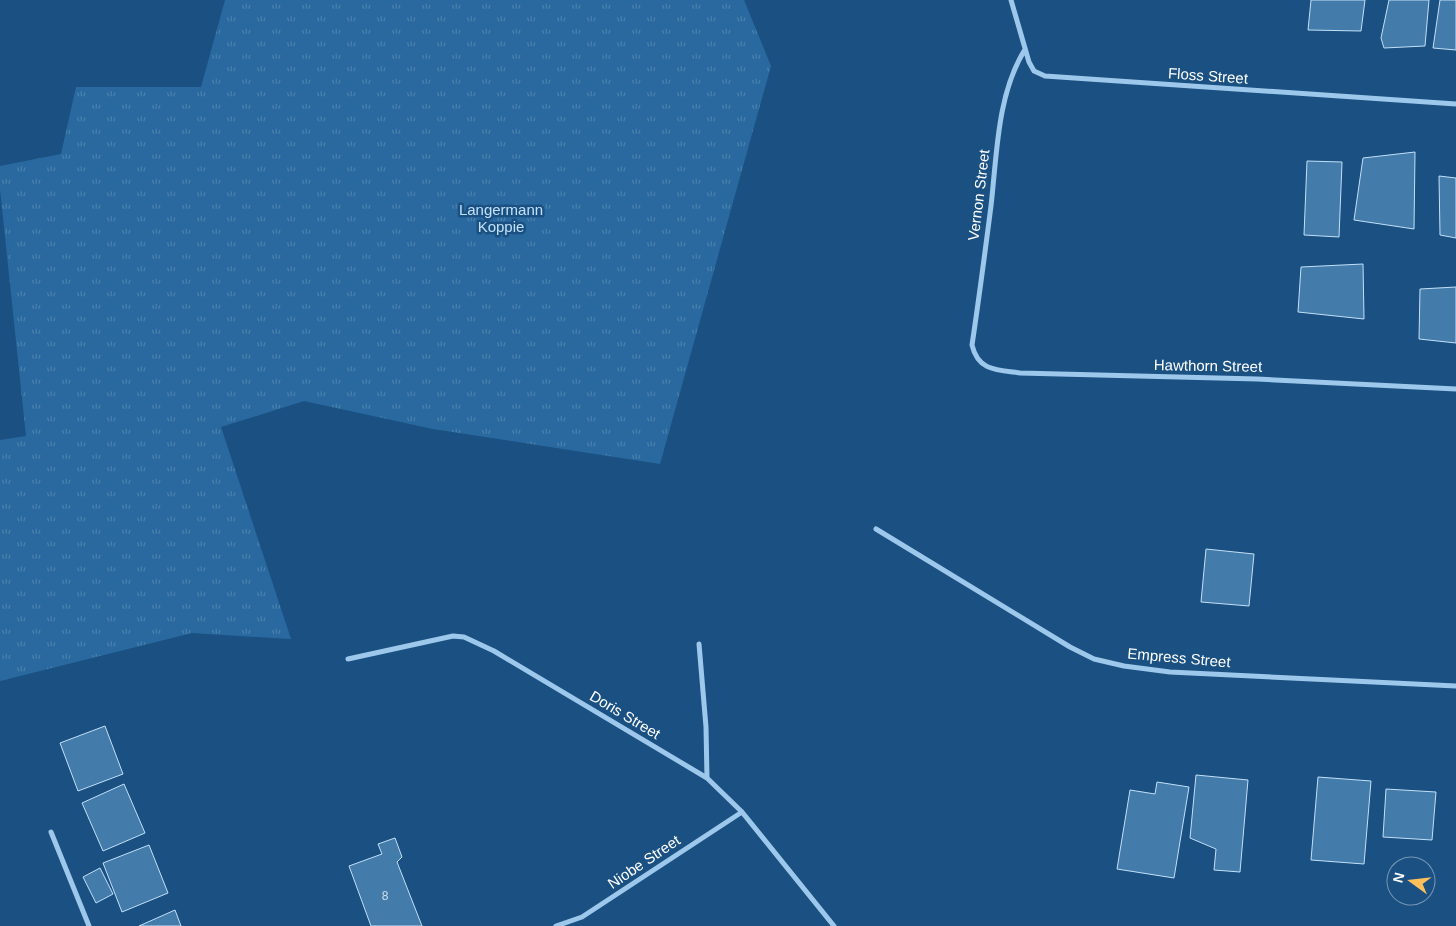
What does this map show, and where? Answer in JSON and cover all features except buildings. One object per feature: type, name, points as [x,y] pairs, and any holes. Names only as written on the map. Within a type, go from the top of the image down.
[{"type":"street","name":"Floss Street","points":[[1011,0],[1024,51],[1034,71],[1045,76],[1066,80],[1456,104]]},
{"type":"street","name":"Vernon Street","points":[[972,345],[1004,103],[1014,68],[1024,51]]},
{"type":"street","name":"Hawthorn Street","points":[[972,345],[975,356],[982,364],[992,369],[1020,372],[1257,379],[1456,389]]},
{"type":"street","name":"Empress Street","points":[[876,529],[1046,634],[1094,658],[1124,666],[1170,672],[1456,686]]},
{"type":"street","name":"Doris Street","points":[[348,658],[445,637],[464,637],[494,651],[707,778],[742,812],[834,926]]},
{"type":"street","points":[[699,644],[706,727],[707,778]]},
{"type":"street","name":"Niobe Street","points":[[556,926],[582,918],[742,812]]},
{"type":"street","points":[[51,832],[89,926]]},
{"type":"green space","name":"Langermann Koppie","points":[[225,0],[744,0],[771,66],[660,464],[433,429],[304,401],[221,427],[291,639],[192,633],[0,681],[0,440],[26,436],[0,189],[0,166],[61,154],[76,87],[201,87]]}]
